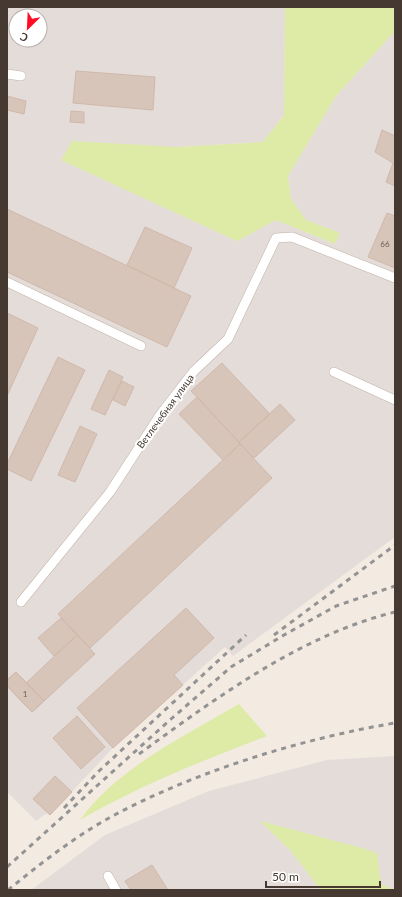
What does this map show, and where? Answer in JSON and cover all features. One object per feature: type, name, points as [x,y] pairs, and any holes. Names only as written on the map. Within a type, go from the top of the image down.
[{"type":"lane","points":[[7,74],[21,76]]},
{"type":"lane","name":"Ветлечебная улица","points":[[21,602],[110,492],[160,415],[189,377],[228,339],[276,238],[292,237],[395,278]]},
{"type":"lane","points":[[7,282],[141,346]]},
{"type":"lane","points":[[334,372],[395,400]]},
{"type":"lane","points":[[108,876],[116,890]]},
{"type":"shaded area","points":[[7,7],[285,8],[284,115],[263,142],[177,147],[62,160],[237,241],[276,220],[335,244],[340,233],[306,220],[291,199],[288,176],[336,96],[395,31],[395,537],[233,656],[225,647],[113,748],[50,815],[47,813],[36,821],[7,792]]},
{"type":"shaded area","points":[[395,756],[395,890],[31,890],[105,835],[209,791],[327,760]]},
{"type":"green space","points":[[283,7],[395,7],[395,31],[336,96],[288,176],[291,199],[306,220],[340,233],[335,244],[276,220],[237,241],[61,160],[72,141],[177,147],[263,142],[284,115],[285,8]]},
{"type":"green space","points":[[239,704],[267,736],[172,774],[125,796],[80,820],[95,802],[132,769],[153,754]]},
{"type":"green space","points":[[260,821],[377,853],[381,884],[395,890],[321,890],[290,850]]},
{"type":"building","points":[[76,71],[155,77],[153,110],[73,103]]},
{"type":"building","points":[[7,96],[26,101],[24,114],[7,110]]},
{"type":"building","points":[[71,111],[84,112],[84,123],[70,122]]},
{"type":"building","points":[[382,130],[395,136],[395,186],[386,182],[393,163],[375,152]]},
{"type":"building","points":[[7,209],[191,296],[167,347],[7,272]]},
{"type":"building","points":[[387,213],[395,216],[395,268],[368,257]]},
{"type":"building","points":[[145,227],[192,248],[174,288],[127,265]]},
{"type":"building","points":[[7,313],[38,328],[7,396]]},
{"type":"building","points":[[58,357],[85,370],[31,481],[7,469],[7,464]]},
{"type":"building","points":[[222,363],[270,414],[239,442],[191,391]]},
{"type":"building","points":[[109,370],[123,377],[105,415],[91,409]]},
{"type":"building","points":[[122,381],[134,387],[125,406],[113,400]]},
{"type":"building","points":[[197,397],[240,444],[223,460],[179,414]]},
{"type":"building","points":[[280,404],[295,420],[254,458],[239,442]]},
{"type":"building","points":[[80,426],[97,434],[75,482],[58,475]]},
{"type":"building","points":[[240,444],[272,478],[90,648],[58,614]]},
{"type":"building","points":[[186,608],[214,638],[174,675],[183,685],[113,748],[77,708]]},
{"type":"building","points":[[61,618],[77,635],[54,656],[38,638]]},
{"type":"building","points":[[77,635],[95,654],[44,701],[26,683]]},
{"type":"building","points":[[16,672],[44,701],[32,712],[7,686],[7,680]]},
{"type":"building","points":[[16,672],[44,701],[32,712],[7,686],[7,680]]},
{"type":"building","points":[[77,716],[105,747],[81,769],[53,738]]},
{"type":"building","points":[[55,776],[72,792],[50,815],[33,799]]},
{"type":"building","points":[[152,865],[168,890],[131,890],[125,881]]},
{"type":"railway","points":[[274,635],[395,545]]},
{"type":"railway","points":[[7,867],[231,667],[336,606],[395,586]]},
{"type":"railway","points":[[139,754],[198,711],[293,652],[360,622],[395,612]]},
{"type":"railway","points":[[64,808],[99,771],[246,635]]},
{"type":"railway","points":[[8,890],[83,834],[109,818],[176,786],[248,759],[285,748],[322,738],[395,723]]}]
